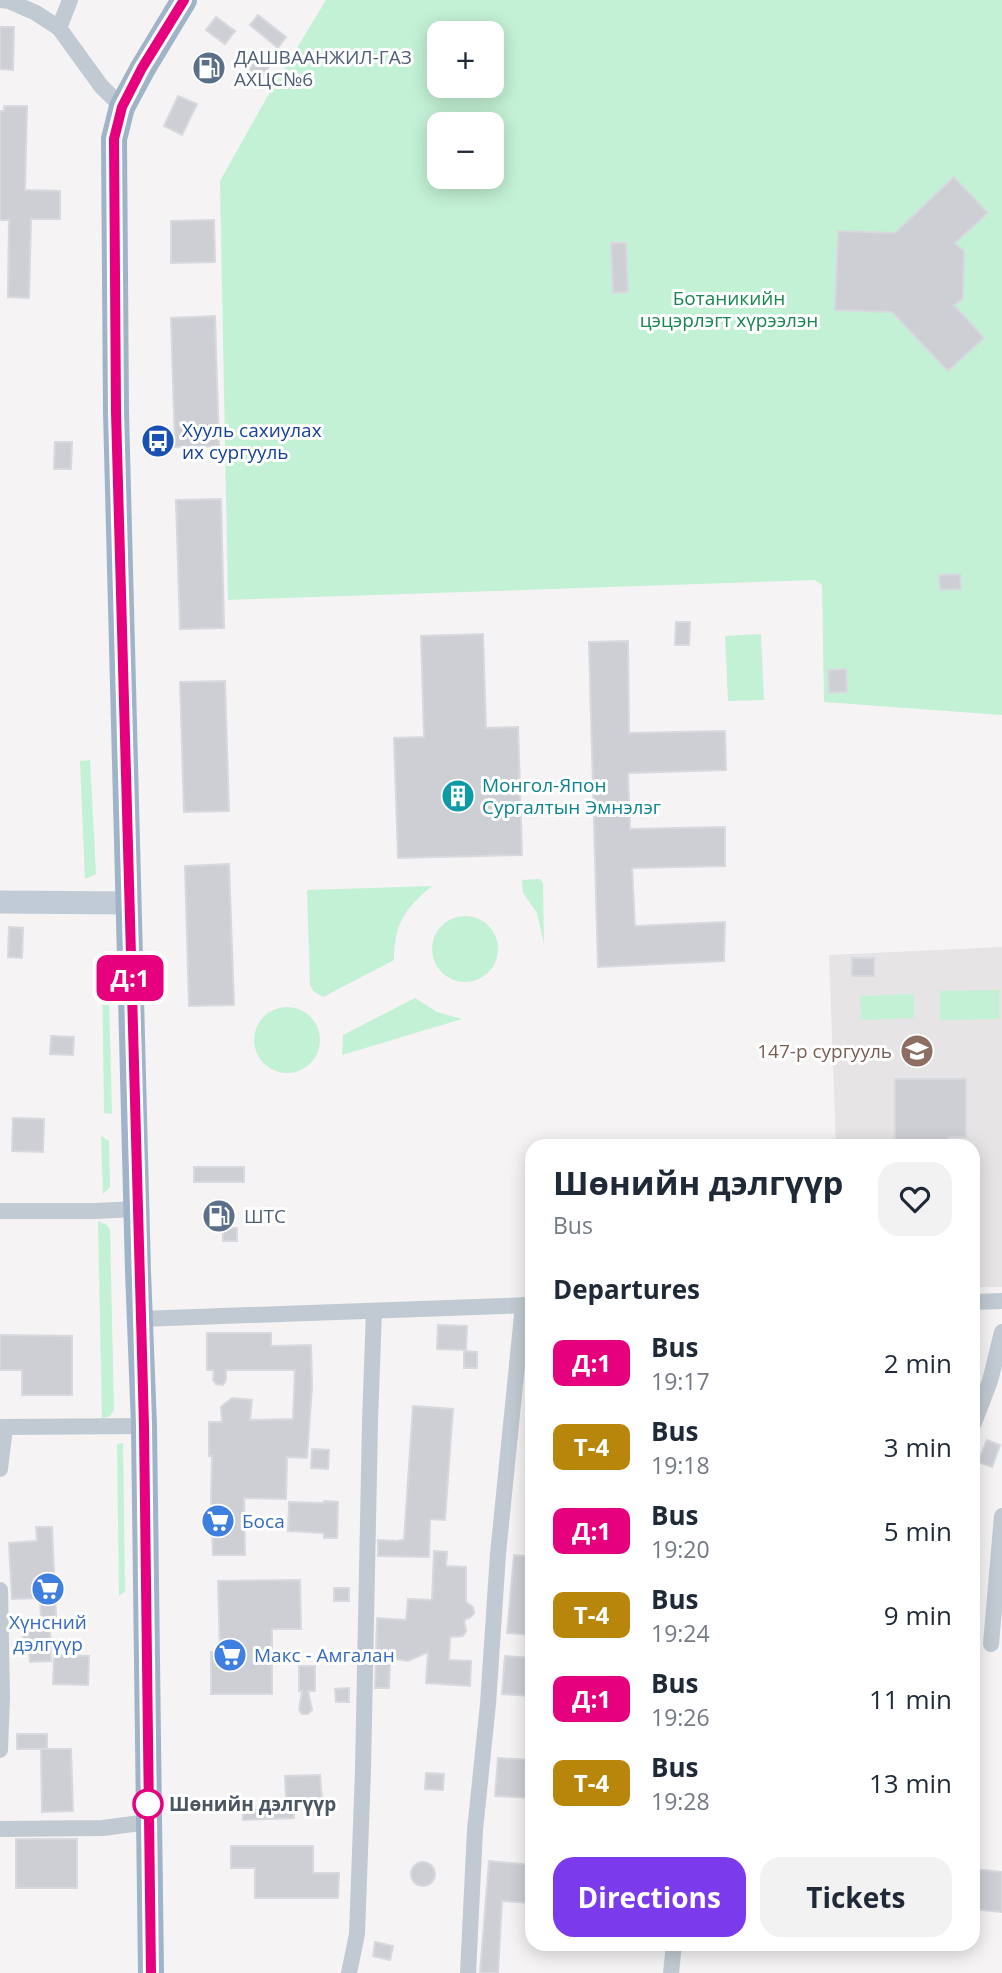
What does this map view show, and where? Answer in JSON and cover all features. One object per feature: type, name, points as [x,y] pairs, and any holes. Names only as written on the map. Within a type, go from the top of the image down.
[{"type":"highway","points":[[151,1973],[144,1426],[116,412],[114,139],[122,107],[142,68],[184,0]]},
{"type":"main road","points":[[0,902],[129,903]]},
{"type":"street","points":[[0,0],[9,1],[36,13],[59,28],[102,86],[122,107]]},
{"type":"street","points":[[59,28],[70,0]]},
{"type":"street","points":[[0,1211],[136,1209]]},
{"type":"street","points":[[980,1302],[1002,1301]]},
{"type":"street","points":[[140,1319],[525,1305]]},
{"type":"street","points":[[349,1973],[357,1934],[374,1311]]},
{"type":"street","points":[[468,1973],[475,1830],[488,1704],[498,1554],[525,1322]]},
{"type":"street","points":[[980,1406],[990,1381],[1002,1332]]},
{"type":"street","points":[[0,1469],[3,1427],[144,1426]]},
{"type":"street","points":[[991,1644],[1002,1516]]},
{"type":"street","points":[[0,1590],[0,1750]]},
{"type":"street","points":[[0,1829],[103,1828],[148,1822]]},
{"type":"street","points":[[671,1973],[673,1951]]},
{"type":"shaded area","name":"147-р сургууль","points":[[1002,947],[1002,1287],[980,1287],[980,1139],[836,1139],[829,955]]},
{"type":"green space","name":"Ботаникийн цэцэрлэгт хүрээлэн","points":[[326,0],[1002,0],[1002,715],[824,702],[822,585],[815,580],[228,600],[220,181]]},
{"type":"green space","points":[[761,634],[764,700],[728,701],[725,636]]},
{"type":"green space","points":[[90,760],[96,874],[85,879],[80,761]]},
{"type":"green space","points":[[540,879],[543,883],[544,944],[537,913],[523,893],[522,880]]},
{"type":"green space","points":[[432,886],[403,918],[396,936],[394,960],[323,997],[313,991],[310,985],[307,890]]},
{"type":"green space","points":[[465,916],[478,919],[488,926],[495,936],[498,949],[495,962],[488,972],[478,979],[465,982],[452,979],[442,972],[435,962],[432,949],[435,936],[442,926],[452,919]]},
{"type":"green space","points":[[102,961],[108,961],[112,1114],[104,1113]]},
{"type":"green space","points":[[999,990],[999,1019],[940,1020],[940,991]]},
{"type":"green space","points":[[914,994],[914,1018],[861,1020],[860,996]]},
{"type":"green space","points":[[415,998],[437,1012],[462,1019],[342,1055],[343,1035]]},
{"type":"green space","points":[[287,1007],[300,1009],[315,1022],[320,1040],[318,1053],[305,1068],[287,1073],[274,1071],[259,1058],[254,1040],[256,1027],[269,1012]]},
{"type":"green space","points":[[101,1136],[109,1141],[110,1187],[103,1194]]},
{"type":"green space","points":[[98,1221],[107,1225],[110,1230],[114,1410],[110,1416],[102,1419]]},
{"type":"green space","points":[[123,1443],[125,1591],[119,1596],[117,1444]]},
{"type":"building","points":[[258,15],[286,37],[278,48],[250,25]]},
{"type":"building","points":[[216,17],[235,31],[225,44],[206,30]]},
{"type":"building","points":[[0,27],[14,27],[13,70],[0,69]]},
{"type":"building","points":[[256,58],[269,67],[261,79],[255,79],[247,72]]},
{"type":"building","points":[[178,96],[197,104],[182,135],[164,126]]},
{"type":"building","points":[[4,106],[27,106],[25,190],[60,191],[60,219],[31,219],[29,298],[8,297],[9,220],[0,220],[0,111],[4,111]]},
{"type":"building","points":[[954,177],[988,213],[955,243],[964,251],[963,299],[954,305],[984,338],[948,371],[892,312],[835,310],[838,231],[895,233]]},
{"type":"building","points":[[214,220],[215,262],[171,263],[171,221]]},
{"type":"building","points":[[611,243],[626,243],[628,292],[613,293]]},
{"type":"building","points":[[215,316],[219,446],[175,447],[171,318]]},
{"type":"building","points":[[55,442],[72,442],[71,469],[54,469]]},
{"type":"building","points":[[221,499],[224,628],[180,629],[176,500]]},
{"type":"building","points":[[960,574],[961,589],[940,590],[939,575]]},
{"type":"building","points":[[676,622],[690,622],[689,645],[675,645]]},
{"type":"building","name":"Монгол-Япон Сургалтын Эмнэлэг","points":[[483,634],[486,728],[518,727],[522,855],[398,858],[394,738],[424,737],[421,636]]},
{"type":"building","points":[[628,641],[629,733],[725,731],[726,770],[628,773],[630,829],[725,827],[725,866],[632,868],[635,926],[725,922],[724,961],[598,967],[589,642]]},
{"type":"building","points":[[846,669],[847,692],[829,693],[828,670]]},
{"type":"building","points":[[225,681],[229,811],[184,812],[180,682]]},
{"type":"building","points":[[229,864],[234,1005],[189,1006],[185,866]]},
{"type":"building","points":[[9,927],[23,928],[22,958],[8,957]]},
{"type":"building","points":[[852,958],[874,958],[874,976],[852,976]]},
{"type":"building","points":[[51,1036],[74,1037],[73,1055],[50,1054]]},
{"type":"building","points":[[895,1079],[966,1079],[966,1137],[895,1139]]},
{"type":"building","points":[[13,1118],[44,1119],[43,1152],[12,1151]]},
{"type":"building","points":[[194,1167],[244,1167],[244,1182],[194,1182]]},
{"type":"building","points":[[223,1228],[237,1228],[237,1241],[223,1241]]},
{"type":"building","points":[[438,1325],[467,1326],[466,1350],[437,1349]]},
{"type":"building","points":[[207,1333],[271,1333],[271,1346],[311,1345],[312,1387],[307,1458],[287,1457],[286,1499],[244,1498],[245,1555],[213,1555],[209,1422],[222,1422],[221,1407],[232,1398],[252,1400],[250,1420],[293,1419],[295,1370],[226,1370],[223,1385],[216,1384],[213,1380],[214,1370],[207,1370]]},
{"type":"building","points":[[0,1335],[72,1336],[72,1395],[22,1395],[22,1370],[0,1370]]},
{"type":"building","points":[[464,1351],[477,1352],[477,1368],[464,1368]]},
{"type":"building","points":[[413,1406],[453,1409],[445,1520],[430,1519],[429,1557],[378,1556],[378,1540],[404,1540]]},
{"type":"building","points":[[987,1440],[1000,1445],[992,1467],[980,1463]]},
{"type":"building","points":[[312,1449],[329,1450],[328,1469],[311,1468]]},
{"type":"building","points":[[289,1502],[338,1502],[337,1538],[324,1538],[324,1533],[288,1531]]},
{"type":"building","points":[[36,1527],[52,1527],[56,1616],[41,1617],[40,1598],[12,1599],[9,1543],[37,1541]]},
{"type":"building","points":[[434,1551],[447,1552],[446,1566],[466,1567],[466,1602],[473,1607],[474,1613],[464,1620],[466,1631],[463,1636],[450,1637],[449,1660],[471,1661],[470,1686],[426,1683],[428,1652],[408,1661],[390,1658],[389,1688],[375,1688],[377,1618],[406,1620],[408,1599],[432,1600]]},
{"type":"building","points":[[514,1555],[525,1556],[525,1634],[507,1633]]},
{"type":"building","points":[[300,1580],[301,1629],[272,1629],[272,1694],[211,1694],[211,1652],[220,1652],[218,1581]]},
{"type":"building","points":[[334,1588],[349,1588],[349,1601],[334,1601]]},
{"type":"building","points":[[50,1629],[51,1661],[30,1662],[29,1649],[23,1649],[23,1636],[28,1636],[28,1630]]},
{"type":"building","points":[[54,1655],[89,1656],[88,1685],[53,1684]]},
{"type":"building","points":[[505,1656],[525,1657],[525,1696],[502,1694]]},
{"type":"building","points":[[299,1666],[315,1666],[315,1691],[308,1691],[312,1710],[308,1714],[302,1714],[299,1710],[302,1691],[299,1691]]},
{"type":"building","points":[[349,1688],[349,1702],[336,1702],[335,1689]]},
{"type":"building","points":[[17,1734],[47,1734],[47,1749],[17,1749]]},
{"type":"building","points":[[41,1749],[71,1749],[73,1811],[42,1812]]},
{"type":"building","points":[[498,1758],[525,1760],[525,1798],[495,1796]]},
{"type":"building","points":[[426,1773],[444,1774],[443,1790],[425,1789]]},
{"type":"building","points":[[320,1775],[322,1799],[286,1800],[285,1776]]},
{"type":"building","points":[[293,1806],[294,1818],[243,1820],[243,1808]]},
{"type":"building","points":[[16,1839],[77,1839],[77,1888],[16,1888]]},
{"type":"building","points":[[231,1846],[313,1846],[313,1873],[339,1873],[338,1898],[255,1898],[255,1868],[231,1868]]},
{"type":"building","points":[[489,1861],[525,1864],[525,1903],[502,1901],[498,1973],[480,1973]]},
{"type":"building","points":[[423,1862],[434,1869],[435,1874],[428,1885],[423,1886],[412,1879],[411,1874],[418,1863]]},
{"type":"building","points":[[980,1870],[1002,1872],[1002,1912],[980,1910]]},
{"type":"building","points":[[375,1942],[393,1946],[390,1960],[373,1956]]},
{"type":"bus line","name":"Д:1","points":[[151,1973],[144,1426],[116,412],[114,139],[122,107],[142,68],[184,0]]},
{"type":"place","name":"ДАШВААНЖИЛ-ГАЗ АХЦС№6","points":[[209,68]]},
{"type":"place","name":"Хууль сахиулах их сургууль","points":[[158,441]]},
{"type":"place","name":"Монгол-Япон Сургалтын Эмнэлэг","points":[[458,796]]},
{"type":"place","name":"147-р сургууль","points":[[917,1051]]},
{"type":"place","name":"ШТС","points":[[219,1216]]},
{"type":"place","name":"Боса","points":[[218,1521]]},
{"type":"place","name":"Хүнсний дэлгүүр","points":[[48,1589]]},
{"type":"place","name":"Макс - Амгалан","points":[[230,1655]]},
{"type":"place","name":"Шөнийн дэлгүүр","points":[[148,1804]]}]
